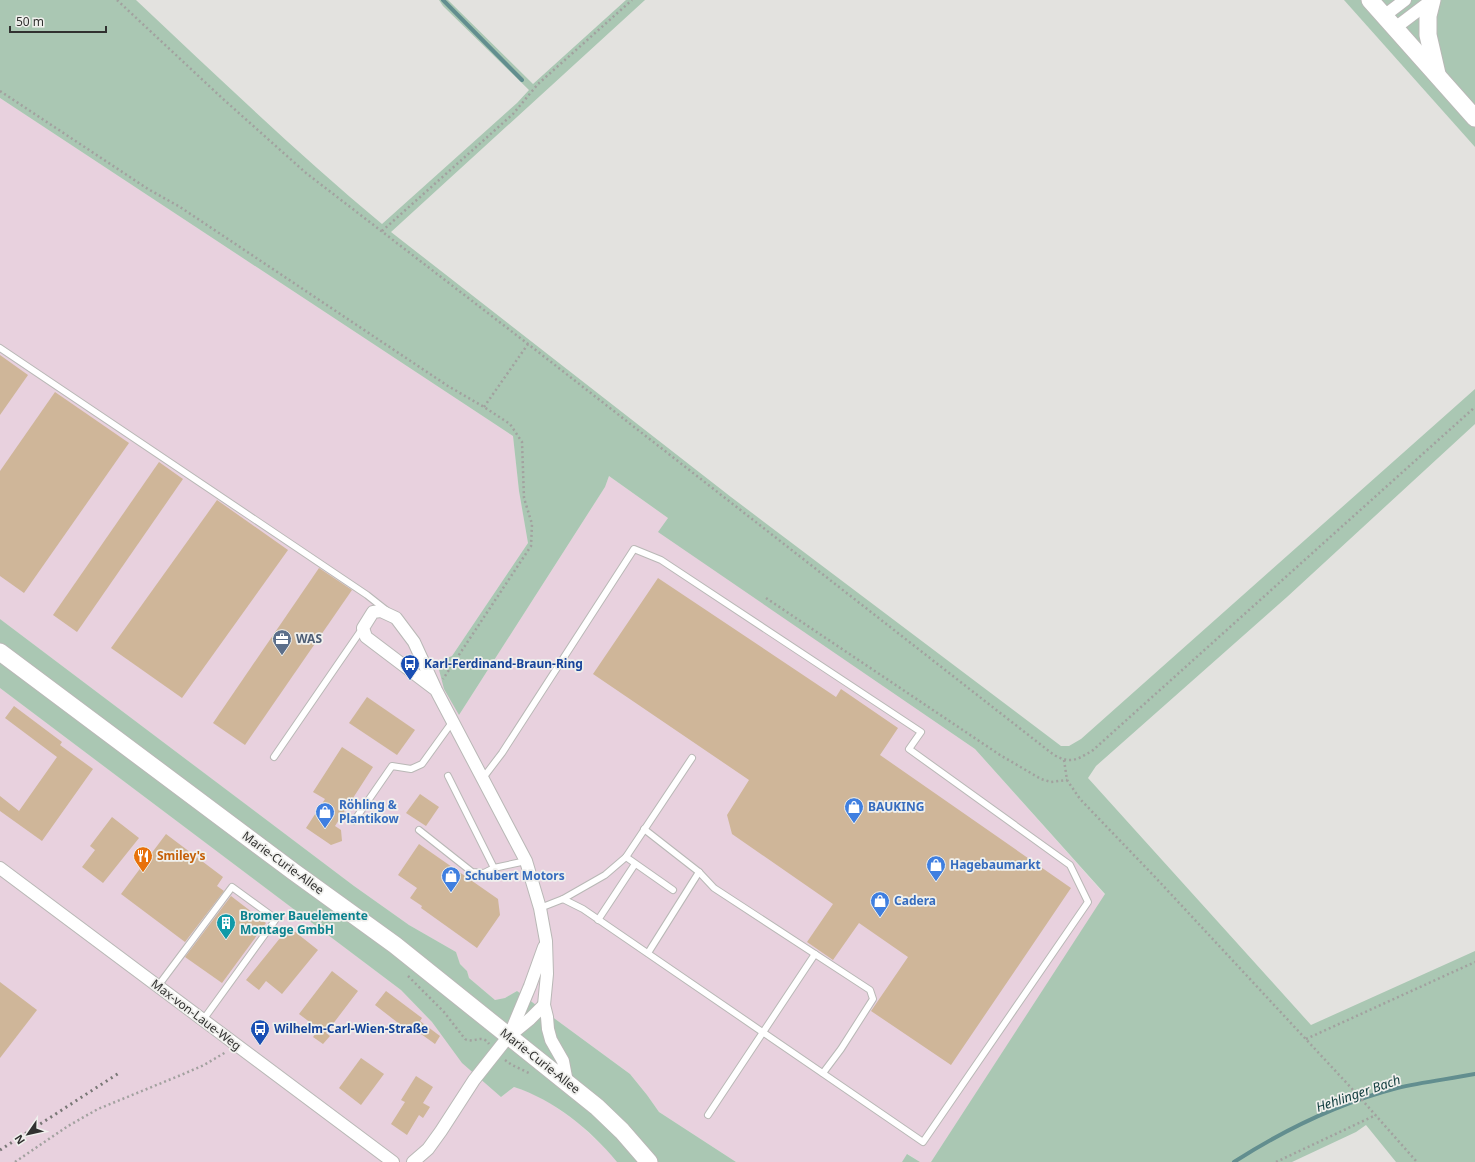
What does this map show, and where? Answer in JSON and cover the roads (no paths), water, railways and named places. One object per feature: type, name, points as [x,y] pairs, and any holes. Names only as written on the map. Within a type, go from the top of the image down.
[{"type":"main road","points":[[1370,0],[1475,118]]},
{"type":"main road","points":[[1432,0],[1428,16],[1428,35],[1438,76]]},
{"type":"main road","name":"Marie-Curie-Allee","points":[[0,652],[288,868],[395,945],[597,1107],[622,1131],[649,1162]]},
{"type":"street","points":[[1390,22],[1405,0]]},
{"type":"street","points":[[1390,22],[1432,0]]},
{"type":"street","points":[[436,690],[366,636],[363,628],[373,612],[381,611],[396,618],[414,642],[436,690],[526,861],[540,908],[546,941],[547,974],[544,1005],[551,1040],[563,1061],[567,1082]]},
{"type":"street","name":"Max-von-Laue-Weg","points":[[0,868],[393,1162]]},
{"type":"street","points":[[508,1037],[530,986],[546,941]]},
{"type":"street","points":[[414,1162],[428,1149],[441,1132],[474,1080],[508,1037],[544,1005]]},
{"type":"lane","points":[[0,348],[367,595],[396,618]]},
{"type":"lane","points":[[483,778],[502,753],[634,549],[661,560],[921,732],[909,749],[1070,865],[1088,902],[923,1142],[582,909],[563,899]]},
{"type":"lane","points":[[274,757],[363,628]]},
{"type":"lane","points":[[354,821],[392,766],[411,769],[422,764],[453,721]]},
{"type":"lane","points":[[540,908],[563,899],[605,875],[626,857],[692,758]]},
{"type":"lane","points":[[448,776],[494,868]]},
{"type":"lane","points":[[644,829],[699,872],[714,888],[870,990],[873,998],[823,1073]]},
{"type":"lane","points":[[419,830],[472,872],[484,873],[494,868],[526,861]]},
{"type":"lane","points":[[626,857],[673,890]]},
{"type":"lane","points":[[598,920],[635,864]]},
{"type":"lane","points":[[648,954],[699,872]]},
{"type":"lane","points":[[158,986],[232,887],[276,919],[203,1020]]},
{"type":"lane","points":[[708,1115],[815,954]]},
{"type":"waterway","points":[[443,0],[522,80]]},
{"type":"waterway","name":"Hehlinger Bach","points":[[1234,1162],[1292,1128],[1354,1101],[1397,1088],[1475,1074]]},
{"type":"railway","points":[[0,1150],[119,1073]]},
{"type":"place","name":"WAS","points":[[282,656]]},
{"type":"place","name":"Karl-Ferdinand-Braun-Ring","points":[[410,681]]},
{"type":"place","name":"BAUKING","points":[[854,824]]},
{"type":"place","name":"Röhling & Plantikow","points":[[325,829]]},
{"type":"place","name":"Smiley's","points":[[143,873]]},
{"type":"place","name":"Hagebaumarkt","points":[[936,882]]},
{"type":"place","name":"Schubert Motors","points":[[451,893]]},
{"type":"place","name":"Cadera","points":[[880,918]]},
{"type":"place","name":"Bromer Bauelemente Montage GmbH","points":[[226,940]]},
{"type":"place","name":"Wilhelm-Carl-Wien-Straße","points":[[260,1046]]}]
